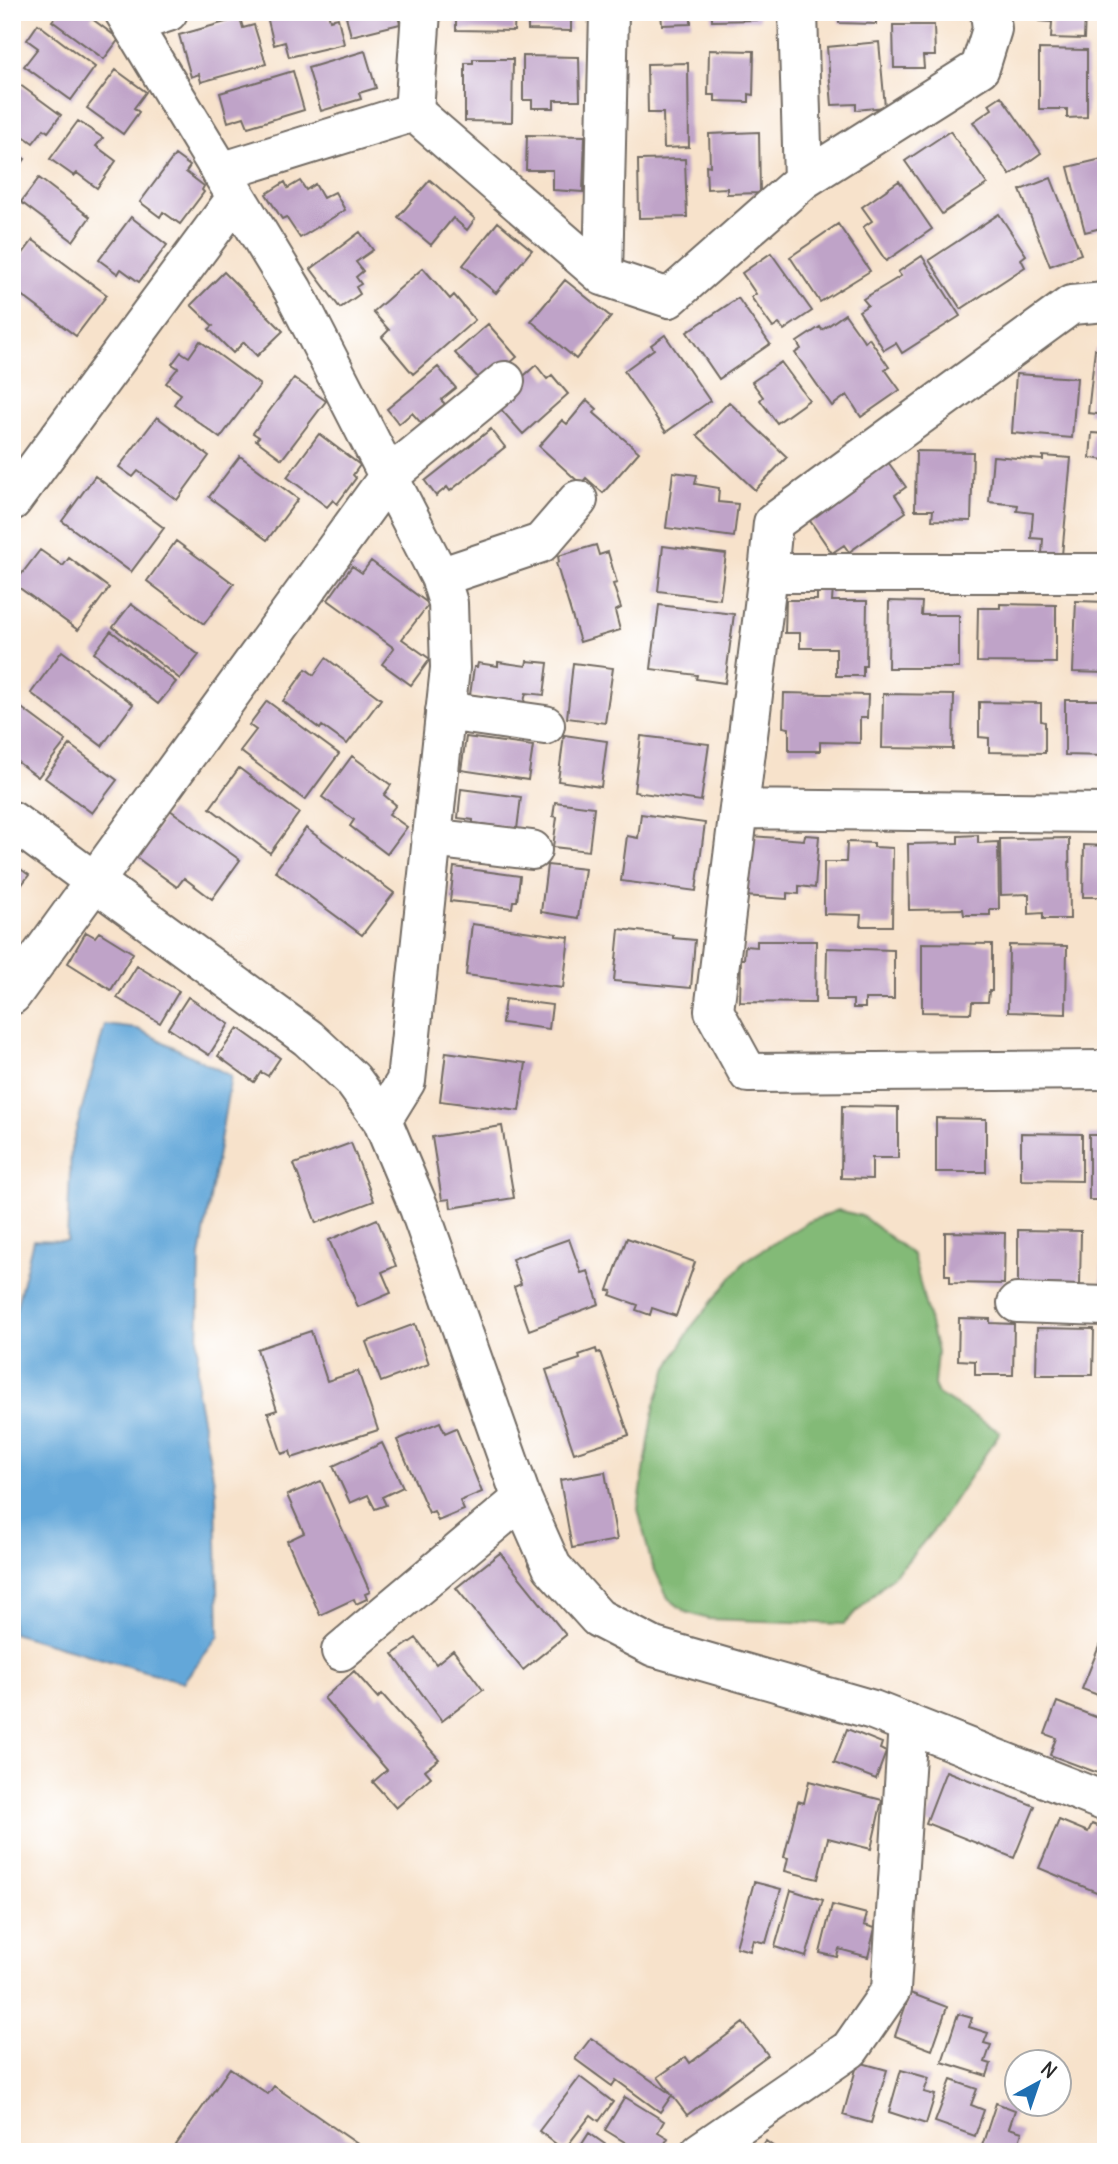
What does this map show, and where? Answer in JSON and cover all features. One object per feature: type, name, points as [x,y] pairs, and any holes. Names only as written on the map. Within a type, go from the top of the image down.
[{"type":"street","points":[[168,12],[128,18],[293,290],[440,577],[448,603],[450,633],[445,710],[406,1081],[382,1120]]},
{"type":"street","points":[[414,112],[421,12]]},
{"type":"street","points":[[603,276],[609,12]]},
{"type":"street","points":[[798,12],[803,180]]},
{"type":"street","points":[[414,112],[603,276],[669,298],[803,180],[980,68],[992,29],[990,12]]},
{"type":"street","points":[[12,501],[229,185],[414,112]]},
{"type":"street","points":[[1106,302],[1071,304],[773,523],[714,1011],[748,1073],[1106,1070]]},
{"type":"street","points":[[12,995],[388,477],[505,381]]},
{"type":"street","points":[[440,577],[541,543],[578,500]]},
{"type":"street","points":[[768,573],[1106,573]]},
{"type":"street","points":[[445,710],[545,725]]},
{"type":"street","points":[[739,809],[1106,813]]},
{"type":"street","points":[[12,821],[308,1038],[352,1079],[382,1120],[419,1208],[522,1499],[552,1567],[598,1618],[654,1647],[908,1723],[1106,1802]]},
{"type":"street","points":[[431,838],[532,850]]},
{"type":"street","points":[[1017,1303],[1106,1307]]},
{"type":"street","points":[[341,1651],[522,1499]]},
{"type":"street","points":[[700,2152],[850,2049],[891,1990],[908,1723]]},
{"type":"green space","points":[[838,1210],[862,1216],[913,1255],[937,1352],[934,1385],[938,1394],[1000,1432],[937,1526],[905,1564],[844,1624],[708,1619],[686,1612],[668,1598],[651,1562],[638,1509],[655,1404],[668,1368],[692,1326],[745,1261],[808,1222]]},
{"type":"water","points":[[105,1025],[138,1029],[231,1076],[200,1257],[197,1393],[216,1492],[219,1636],[183,1682],[12,1633],[12,1325],[33,1240],[67,1241],[71,1149]]},
{"type":"building","points":[[59,12],[96,12],[91,18],[119,39],[104,59],[52,21]]},
{"type":"building","points":[[266,12],[328,12],[330,20],[338,18],[344,44],[289,57],[285,42],[274,45]]},
{"type":"building","points":[[345,12],[390,12],[392,18],[398,16],[400,24],[351,36]]},
{"type":"building","points":[[456,12],[515,12],[514,31],[456,30]]},
{"type":"building","points":[[528,12],[571,12],[571,31],[528,30]]},
{"type":"building","points":[[661,12],[691,12],[691,24],[662,25]]},
{"type":"building","points":[[712,12],[759,12],[759,20],[712,21]]},
{"type":"building","points":[[839,12],[886,12],[886,15],[876,15],[876,24],[839,23]]},
{"type":"building","points":[[1040,12],[1085,12],[1084,39],[1051,38],[1052,22],[1039,21]]},
{"type":"building","points":[[240,18],[243,28],[254,25],[266,64],[201,82],[199,74],[191,77],[179,35]]},
{"type":"building","points":[[38,24],[95,67],[71,100],[24,66],[38,48],[27,40]]},
{"type":"building","points":[[893,25],[934,25],[935,56],[923,56],[924,68],[894,68]]},
{"type":"building","points":[[879,42],[885,107],[856,110],[856,104],[832,105],[827,47]]},
{"type":"building","points":[[1039,49],[1087,50],[1087,117],[1067,118],[1067,109],[1039,109]]},
{"type":"building","points":[[709,50],[754,51],[753,95],[749,94],[749,102],[715,101],[715,95],[708,95]]},
{"type":"building","points":[[365,51],[376,88],[359,93],[361,99],[321,111],[308,68]]},
{"type":"building","points":[[523,56],[579,57],[580,100],[554,100],[554,108],[532,108],[532,100],[523,100]]},
{"type":"building","points":[[473,59],[513,59],[512,122],[465,121],[465,63],[473,63]]},
{"type":"building","points":[[688,63],[689,147],[664,148],[663,113],[648,113],[647,64]]},
{"type":"building","points":[[116,70],[146,92],[134,108],[139,112],[123,134],[87,108]]},
{"type":"building","points":[[293,71],[304,110],[248,127],[244,117],[228,122],[220,93]]},
{"type":"building","points":[[12,79],[61,115],[48,132],[44,129],[33,143],[12,128]]},
{"type":"building","points":[[1001,96],[1041,153],[1010,175],[973,122],[992,109],[989,104]]},
{"type":"building","points":[[78,121],[103,138],[96,146],[116,161],[97,188],[77,173],[74,176],[50,159]]},
{"type":"building","points":[[950,131],[987,184],[942,214],[905,161]]},
{"type":"building","points":[[759,132],[760,193],[727,194],[727,188],[707,189],[706,165],[710,166],[709,134]]},
{"type":"building","points":[[527,135],[585,136],[583,192],[553,190],[553,170],[526,170]]},
{"type":"building","points":[[12,150],[25,159],[12,177]]},
{"type":"building","points":[[175,155],[190,166],[186,172],[204,186],[204,192],[180,224],[163,212],[160,217],[140,202]]},
{"type":"building","points":[[1106,158],[1106,239],[1103,239],[1101,228],[1085,232],[1068,167]]},
{"type":"building","points":[[685,159],[687,217],[639,218],[638,160]]},
{"type":"building","points":[[39,178],[90,217],[73,241],[21,202]]},
{"type":"building","points":[[1051,178],[1081,254],[1050,266],[1020,190]]},
{"type":"building","points":[[430,180],[475,219],[467,230],[453,218],[431,245],[398,217]]},
{"type":"building","points":[[300,181],[306,190],[315,184],[323,198],[335,192],[345,210],[300,238],[286,217],[282,219],[266,194],[285,182],[288,188]]},
{"type":"building","points":[[899,181],[932,229],[886,261],[863,227],[872,221],[862,207]]},
{"type":"building","points":[[999,214],[1026,255],[1021,259],[1025,267],[961,309],[929,260]]},
{"type":"building","points":[[131,217],[167,245],[139,282],[121,269],[118,274],[99,260]]},
{"type":"building","points":[[498,222],[532,250],[496,293],[463,265]]},
{"type":"building","points":[[838,224],[870,271],[820,302],[790,257]]},
{"type":"building","points":[[360,232],[373,250],[356,262],[363,271],[356,277],[361,284],[356,287],[360,294],[340,308],[311,269]]},
{"type":"building","points":[[33,240],[107,295],[76,336],[12,288],[12,268]]},
{"type":"building","points":[[771,253],[812,311],[784,330],[779,324],[773,328],[751,297],[756,294],[742,273]]},
{"type":"building","points":[[922,256],[960,316],[902,353],[896,343],[884,350],[859,311],[868,305],[863,299],[901,276],[898,272]]},
{"type":"building","points":[[423,268],[450,299],[454,295],[475,320],[413,374],[382,337],[389,330],[373,312]]},
{"type":"building","points":[[224,272],[283,331],[257,356],[244,342],[233,353],[209,329],[213,326],[191,305]]},
{"type":"building","points":[[565,280],[611,317],[576,359],[531,321]]},
{"type":"building","points":[[738,298],[770,344],[719,379],[687,332]]},
{"type":"building","points":[[845,314],[865,342],[869,338],[889,367],[885,369],[900,390],[861,417],[847,395],[832,406],[795,353],[801,349],[797,342],[820,327],[822,330]]},
{"type":"building","points":[[488,324],[517,357],[485,385],[455,353]]},
{"type":"building","points":[[665,335],[710,401],[666,432],[624,371],[654,349],[651,345]]},
{"type":"building","points":[[200,341],[260,385],[220,438],[174,404],[181,394],[166,383],[178,368],[172,364],[181,352],[189,357]]},
{"type":"building","points":[[1095,349],[1106,351],[1106,415],[1088,413]]},
{"type":"building","points":[[781,362],[809,400],[777,423],[760,400],[763,397],[752,382]]},
{"type":"building","points":[[536,365],[547,379],[552,375],[568,394],[523,434],[498,406],[516,383]]},
{"type":"building","points":[[438,367],[456,388],[441,400],[445,404],[421,423],[412,413],[399,424],[387,409]]},
{"type":"building","points":[[1016,374],[1077,378],[1072,438],[1012,433]]},
{"type":"building","points":[[294,378],[326,401],[282,459],[256,440],[259,437],[253,433]]},
{"type":"building","points":[[587,400],[597,409],[594,413],[639,452],[603,493],[586,478],[581,484],[539,446],[562,420],[567,424]]},
{"type":"building","points":[[729,402],[787,457],[755,490],[697,435]]},
{"type":"building","points":[[157,417],[209,456],[177,500],[138,471],[133,477],[119,467]]},
{"type":"building","points":[[491,429],[505,447],[450,491],[447,487],[436,496],[425,481]]},
{"type":"building","points":[[1092,433],[1106,434],[1106,460],[1090,458]]},
{"type":"building","points":[[319,434],[360,465],[353,475],[356,478],[337,504],[333,500],[327,507],[287,477]]},
{"type":"building","points":[[916,451],[973,452],[971,521],[932,520],[933,510],[915,510]]},
{"type":"building","points":[[240,456],[298,499],[267,540],[209,497]]},
{"type":"building","points":[[993,456],[1043,460],[1043,456],[1071,458],[1062,555],[1042,554],[1043,539],[1031,538],[1033,513],[1017,511],[1018,505],[989,502]]},
{"type":"building","points":[[888,462],[906,487],[895,495],[906,512],[849,552],[844,545],[832,553],[808,518]]},
{"type":"building","points":[[673,472],[697,475],[695,484],[719,488],[718,502],[738,504],[734,537],[666,528]]},
{"type":"building","points":[[95,476],[164,528],[131,572],[62,521]]},
{"type":"building","points":[[176,541],[234,584],[204,624],[147,581]]},
{"type":"building","points":[[596,545],[599,555],[608,552],[617,583],[613,584],[621,608],[615,611],[620,630],[580,642],[556,563],[559,562],[558,556]]},
{"type":"building","points":[[663,546],[726,554],[720,599],[658,591]]},
{"type":"building","points":[[40,550],[63,566],[69,558],[109,588],[78,630],[14,584]]},
{"type":"building","points":[[371,561],[429,604],[402,639],[430,659],[411,685],[382,664],[394,648],[328,600],[352,566],[362,573]]},
{"type":"building","points":[[817,589],[833,589],[832,601],[867,601],[866,666],[863,666],[863,676],[836,676],[836,648],[800,648],[800,633],[785,633],[786,600],[817,600]]},
{"type":"building","points":[[889,601],[922,602],[921,615],[959,615],[959,668],[888,668]]},
{"type":"building","points":[[1076,601],[1106,602],[1106,673],[1073,672]]},
{"type":"building","points":[[131,604],[199,655],[180,679],[113,627]]},
{"type":"building","points":[[1000,604],[1056,605],[1056,663],[977,662],[978,608],[1000,608]]},
{"type":"building","points":[[659,605],[734,614],[725,683],[696,679],[697,675],[651,669]]},
{"type":"building","points":[[111,631],[176,682],[158,704],[94,653]]},
{"type":"building","points":[[62,651],[133,704],[102,746],[31,693]]},
{"type":"building","points":[[326,658],[381,699],[347,744],[322,726],[320,729],[283,701],[306,669],[314,675]]},
{"type":"building","points":[[527,661],[548,663],[544,695],[526,693],[524,702],[470,695],[474,667],[477,667],[478,663],[498,666],[498,662],[526,666]]},
{"type":"building","points":[[573,663],[613,668],[605,723],[567,718]]},
{"type":"building","points":[[784,693],[868,695],[867,718],[860,718],[860,743],[820,742],[820,751],[789,751],[789,728],[783,727]]},
{"type":"building","points":[[883,694],[954,695],[953,749],[882,748]]},
{"type":"building","points":[[1065,700],[1106,700],[1106,756],[1065,755]]},
{"type":"building","points":[[267,701],[339,754],[305,800],[240,751],[256,730],[249,725]]},
{"type":"building","points":[[979,702],[1041,703],[1041,721],[1045,722],[1045,753],[989,752],[989,738],[979,737]]},
{"type":"building","points":[[19,706],[66,741],[38,777],[12,758],[12,715]]},
{"type":"building","points":[[564,735],[607,741],[601,787],[558,781]]},
{"type":"building","points":[[641,736],[709,744],[701,801],[634,792]]},
{"type":"building","points":[[466,737],[533,746],[528,780],[461,770]]},
{"type":"building","points":[[70,745],[117,780],[92,813],[45,778]]},
{"type":"building","points":[[352,756],[391,785],[384,795],[396,805],[389,814],[407,827],[387,854],[350,826],[354,820],[322,797]]},
{"type":"building","points":[[239,768],[299,813],[270,853],[210,808]]},
{"type":"building","points":[[461,789],[521,797],[517,829],[473,823],[473,820],[458,818]]},
{"type":"building","points":[[555,802],[594,807],[589,851],[553,847],[557,817],[553,816]]},
{"type":"building","points":[[170,810],[240,860],[212,899],[184,878],[177,887],[136,857]]},
{"type":"building","points":[[641,814],[705,823],[696,891],[621,881],[627,836],[638,838]]},
{"type":"building","points":[[306,828],[394,893],[362,935],[275,871]]},
{"type":"building","points":[[805,835],[819,836],[815,888],[799,886],[799,894],[787,893],[787,899],[745,896],[751,836],[804,840]]},
{"type":"building","points":[[978,835],[978,843],[998,842],[999,909],[990,909],[990,915],[964,915],[963,909],[909,910],[908,844],[958,843],[958,836]]},
{"type":"building","points":[[1069,838],[1070,919],[1043,919],[1043,913],[1029,914],[1029,894],[1001,895],[1000,839]]},
{"type":"building","points":[[847,842],[874,843],[874,847],[893,848],[892,926],[860,926],[861,915],[824,914],[824,862],[846,862]]},
{"type":"building","points":[[1084,845],[1106,846],[1106,897],[1083,897]]},
{"type":"building","points":[[12,863],[29,875],[12,898]]},
{"type":"building","points":[[547,865],[585,869],[578,918],[541,912]]},
{"type":"building","points":[[454,867],[520,876],[517,901],[513,901],[512,908],[450,901]]},
{"type":"building","points":[[472,924],[569,937],[563,988],[466,975]]},
{"type":"building","points":[[619,929],[695,940],[691,988],[614,981]]},
{"type":"building","points":[[86,932],[95,937],[99,932],[133,953],[111,990],[68,963]]},
{"type":"building","points":[[757,941],[816,941],[815,1003],[740,1002],[741,959],[744,959],[745,946],[757,947]]},
{"type":"building","points":[[922,943],[992,944],[992,991],[989,991],[988,1002],[972,1002],[971,1013],[922,1012]]},
{"type":"building","points":[[1009,945],[1067,946],[1066,1014],[1008,1012]]},
{"type":"building","points":[[827,948],[894,950],[894,999],[865,999],[865,1008],[853,1008],[853,1000],[826,1000]]},
{"type":"building","points":[[137,966],[179,991],[160,1023],[117,998]]},
{"type":"building","points":[[188,997],[229,1024],[209,1055],[168,1028]]},
{"type":"building","points":[[505,999],[552,1005],[549,1029],[502,1023]]},
{"type":"building","points":[[238,1028],[280,1058],[268,1076],[261,1072],[254,1082],[218,1056]]},
{"type":"building","points":[[446,1052],[526,1063],[519,1111],[440,1101]]},
{"type":"building","points":[[842,1106],[898,1107],[898,1158],[872,1158],[872,1179],[841,1178]]},
{"type":"building","points":[[936,1118],[986,1119],[986,1172],[936,1172]]},
{"type":"building","points":[[1099,1124],[1106,1124],[1106,1200],[1089,1200],[1089,1135],[1099,1135]]},
{"type":"building","points":[[502,1126],[514,1198],[451,1208],[450,1199],[442,1200],[432,1137]]},
{"type":"building","points":[[1021,1133],[1082,1134],[1082,1181],[1021,1180]]},
{"type":"building","points":[[351,1143],[374,1201],[316,1223],[294,1164]]},
{"type":"building","points":[[377,1219],[396,1266],[382,1272],[391,1293],[358,1307],[329,1240]]},
{"type":"building","points":[[1102,1228],[1106,1228],[1106,1283],[1101,1283]]},
{"type":"building","points":[[1018,1230],[1081,1231],[1080,1285],[1018,1284]]},
{"type":"building","points":[[945,1232],[1005,1233],[1004,1284],[950,1283],[950,1275],[945,1275]]},
{"type":"building","points":[[627,1238],[695,1262],[676,1316],[652,1308],[650,1315],[636,1310],[638,1305],[610,1295],[612,1291],[608,1290]]},
{"type":"building","points":[[569,1239],[581,1273],[588,1271],[599,1304],[529,1330],[514,1287],[521,1284],[512,1259]]},
{"type":"building","points":[[959,1318],[990,1319],[990,1323],[1014,1324],[1013,1375],[975,1375],[975,1361],[958,1360]]},
{"type":"building","points":[[415,1324],[429,1364],[381,1382],[366,1342]]},
{"type":"building","points":[[1037,1328],[1094,1329],[1093,1375],[1036,1375]]},
{"type":"building","points":[[311,1331],[327,1381],[358,1371],[378,1430],[292,1458],[290,1451],[282,1454],[268,1413],[277,1410],[257,1349]]},
{"type":"building","points":[[596,1349],[597,1353],[600,1352],[629,1435],[574,1453],[546,1370],[580,1359],[579,1355]]},
{"type":"building","points":[[440,1422],[445,1433],[456,1428],[482,1492],[460,1501],[464,1510],[438,1521],[434,1511],[429,1513],[397,1440]]},
{"type":"building","points":[[382,1443],[403,1487],[382,1497],[386,1505],[375,1509],[368,1495],[350,1503],[333,1466]]},
{"type":"building","points":[[605,1472],[617,1540],[572,1548],[560,1480]]},
{"type":"building","points":[[321,1481],[370,1592],[365,1594],[367,1599],[356,1604],[354,1599],[320,1615],[287,1541],[304,1533],[287,1495]]},
{"type":"building","points":[[500,1553],[566,1635],[523,1670],[456,1588]]},
{"type":"building","points":[[416,1638],[436,1664],[453,1650],[483,1690],[442,1721],[393,1654]]},
{"type":"building","points":[[1102,1639],[1106,1641],[1106,1698],[1082,1689]]},
{"type":"building","points":[[354,1671],[378,1698],[382,1694],[439,1759],[425,1770],[431,1777],[396,1808],[373,1782],[387,1770],[324,1698]]},
{"type":"building","points":[[1057,1702],[1106,1721],[1106,1776],[1050,1755],[1056,1738],[1045,1734]]},
{"type":"building","points":[[847,1729],[882,1743],[880,1749],[886,1752],[876,1779],[834,1763]]},
{"type":"building","points":[[946,1771],[1035,1806],[1014,1858],[926,1823]]},
{"type":"building","points":[[809,1781],[882,1800],[871,1849],[828,1838],[818,1879],[785,1871],[788,1858],[784,1857],[798,1801],[804,1803]]},
{"type":"building","points":[[1059,1820],[1088,1832],[1092,1824],[1106,1829],[1106,1896],[1039,1868]]},
{"type":"building","points":[[754,1882],[781,1889],[766,1943],[753,1940],[750,1951],[736,1947]]},
{"type":"building","points":[[791,1890],[823,1900],[806,1957],[775,1947]]},
{"type":"building","points":[[832,1905],[867,1914],[864,1925],[875,1928],[868,1957],[839,1949],[837,1957],[820,1953]]},
{"type":"building","points":[[910,1993],[947,2007],[932,2050],[895,2036]]},
{"type":"building","points":[[958,2014],[972,2018],[969,2027],[988,2033],[984,2043],[991,2045],[985,2062],[991,2064],[987,2076],[942,2062]]},
{"type":"building","points":[[743,2023],[768,2055],[687,2115],[658,2077],[686,2057],[690,2063]]},
{"type":"building","points":[[591,2038],[672,2095],[660,2112],[616,2080],[612,2086],[575,2059]]},
{"type":"building","points":[[858,2062],[887,2070],[871,2123],[843,2115]]},
{"type":"building","points":[[230,2068],[268,2094],[274,2086],[369,2152],[186,2152],[176,2145]]},
{"type":"building","points":[[901,2070],[929,2078],[924,2092],[935,2095],[926,2124],[889,2112]]},
{"type":"building","points":[[580,2077],[613,2102],[599,2121],[591,2115],[564,2150],[539,2131]]},
{"type":"building","points":[[951,2080],[977,2089],[971,2105],[984,2110],[975,2136],[935,2122]]},
{"type":"building","points":[[625,2097],[664,2121],[658,2132],[668,2138],[660,2152],[641,2152],[605,2130]]},
{"type":"building","points":[[996,2103],[1002,2105],[1002,2118],[1012,2118],[1009,2128],[1022,2132],[1016,2152],[980,2152]]},
{"type":"building","points":[[589,2133],[616,2152],[577,2152]]},
{"type":"building","points":[[766,2141],[781,2152],[758,2152]]}]
